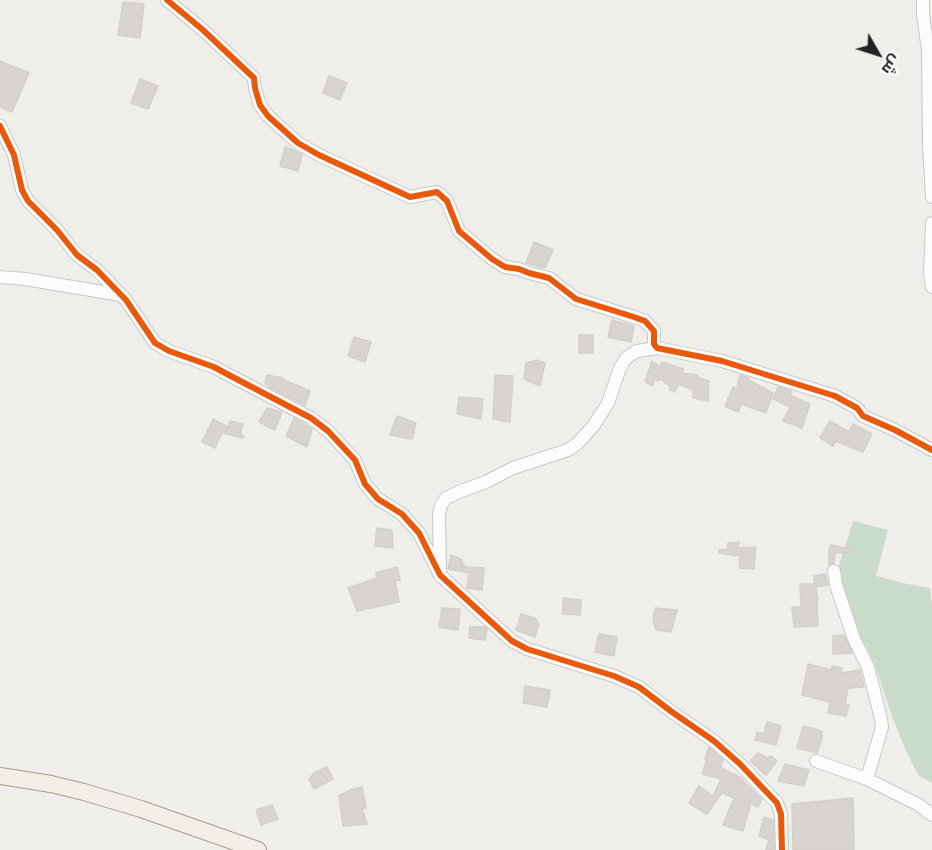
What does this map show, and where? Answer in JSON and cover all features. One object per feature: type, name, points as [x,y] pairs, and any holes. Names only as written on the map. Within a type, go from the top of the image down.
[{"type":"main road","points":[[0,776],[84,792],[141,809],[258,850]]},
{"type":"street","points":[[167,0],[254,78],[260,105],[268,116],[298,143],[410,197],[437,192],[447,201],[459,231],[492,259],[505,267],[549,278],[576,300],[645,321],[654,331],[654,344],[657,348]]},
{"type":"street","points":[[923,0],[923,14],[930,48],[929,144],[932,198]]},
{"type":"street","points":[[0,126],[15,155],[22,190],[28,201],[57,230],[77,255],[97,270],[126,300],[154,343],[214,367],[311,418],[328,431],[355,460],[365,484],[378,499],[402,514],[419,533],[440,575],[512,640],[528,649],[614,676],[639,687],[714,741],[777,802],[781,814],[782,850]]},
{"type":"street","points":[[932,223],[930,273],[932,287]]},
{"type":"street","points":[[0,277],[121,295]]},
{"type":"street","points":[[440,575],[439,515],[441,505],[446,498],[513,468],[568,450],[577,444],[594,425],[608,403],[620,368],[626,358],[637,351],[657,348],[722,361],[835,396],[857,408],[863,416],[932,450]]},
{"type":"street","points":[[834,571],[836,585],[854,639],[868,667],[881,719],[882,727],[867,779]]},
{"type":"street","points":[[816,761],[867,779],[920,805],[932,815]]},
{"type":"green space","points":[[853,521],[888,530],[876,576],[930,588],[932,605],[932,783],[918,775],[906,751],[875,665],[851,617],[836,575]]},
{"type":"building","points":[[123,2],[144,4],[140,38],[118,35]]},
{"type":"building","points":[[0,61],[29,73],[12,112],[0,107]]},
{"type":"building","points":[[329,76],[347,83],[340,100],[323,93]]},
{"type":"building","points":[[140,79],[158,86],[148,109],[131,103]]},
{"type":"building","points":[[285,147],[302,155],[298,171],[280,166]]},
{"type":"building","points":[[534,242],[553,250],[545,268],[526,263]]},
{"type":"building","points":[[612,320],[634,326],[631,342],[608,337]]},
{"type":"building","points":[[579,335],[593,335],[593,353],[579,353]]},
{"type":"building","points":[[354,337],[371,342],[365,362],[348,356]]},
{"type":"building","points":[[537,360],[545,363],[540,386],[524,379],[526,363]]},
{"type":"building","points":[[652,361],[660,367],[662,362],[683,369],[682,373],[697,375],[709,381],[708,401],[693,398],[693,390],[678,384],[675,392],[660,379],[658,381],[654,379],[653,386],[645,382]]},
{"type":"building","points":[[267,375],[283,378],[310,391],[305,405],[271,388],[265,383]]},
{"type":"building","points":[[495,375],[513,376],[510,422],[493,419]]},
{"type":"building","points":[[740,375],[773,393],[766,413],[741,404],[738,412],[725,406],[733,387],[737,389]]},
{"type":"building","points":[[778,387],[791,391],[790,395],[810,404],[802,428],[783,421],[790,407],[773,399]]},
{"type":"building","points":[[459,397],[483,399],[481,419],[457,414]]},
{"type":"building","points":[[267,408],[282,412],[275,430],[259,422]]},
{"type":"building","points":[[397,416],[416,423],[412,439],[390,435]]},
{"type":"building","points":[[294,418],[312,429],[307,447],[286,436]]},
{"type":"building","points":[[213,419],[228,427],[230,421],[243,424],[240,434],[244,436],[243,438],[222,433],[215,448],[202,442]]},
{"type":"building","points":[[830,421],[849,432],[853,424],[872,434],[863,452],[836,441],[833,446],[820,438]]},
{"type":"building","points":[[377,528],[392,530],[393,548],[375,546]]},
{"type":"building","points":[[739,542],[738,548],[756,547],[754,569],[739,568],[740,556],[719,553],[719,550],[727,549],[728,543]]},
{"type":"building","points":[[831,545],[854,550],[854,552],[835,553],[834,563],[829,565]]},
{"type":"building","points":[[451,555],[461,559],[465,567],[484,568],[482,590],[467,588],[469,573],[448,569]]},
{"type":"building","points":[[397,567],[400,580],[395,581],[399,602],[357,611],[348,588],[377,578],[376,573]]},
{"type":"building","points":[[825,574],[828,585],[816,587],[818,626],[794,627],[792,607],[801,607],[800,584],[814,584],[814,576]]},
{"type":"building","points":[[563,598],[581,600],[580,615],[563,614]]},
{"type":"building","points":[[442,608],[460,609],[458,630],[439,627]]},
{"type":"building","points":[[655,608],[677,610],[671,632],[656,630],[653,620]]},
{"type":"building","points":[[521,614],[535,618],[539,624],[535,637],[516,630]]},
{"type":"building","points":[[470,627],[485,627],[487,629],[485,640],[469,638]]},
{"type":"building","points":[[599,634],[617,637],[614,656],[595,652]]},
{"type":"building","points":[[844,635],[852,653],[833,654],[833,636]]},
{"type":"building","points":[[808,664],[831,670],[832,666],[842,668],[841,673],[860,670],[864,687],[848,688],[845,704],[849,705],[846,716],[828,713],[830,702],[802,695]]},
{"type":"building","points":[[525,686],[550,690],[547,707],[523,703]]},
{"type":"building","points":[[767,722],[781,726],[776,745],[755,740],[757,732],[764,734]]},
{"type":"building","points":[[803,726],[822,731],[817,753],[797,748]]},
{"type":"building","points":[[709,747],[723,760],[720,767],[743,779],[762,799],[758,807],[751,803],[743,831],[723,825],[734,798],[722,793],[707,814],[689,803],[699,786],[713,796],[721,779],[702,774]]},
{"type":"building","points":[[758,753],[767,758],[771,756],[777,761],[766,775],[750,761]]},
{"type":"building","points":[[785,764],[809,770],[804,786],[778,781]]},
{"type":"building","points":[[327,767],[333,779],[314,789],[309,779],[314,773]]},
{"type":"building","points":[[362,787],[366,808],[362,808],[367,824],[343,826],[339,796]]},
{"type":"building","points":[[853,798],[854,850],[793,850],[792,804]]},
{"type":"building","points":[[272,805],[278,819],[261,825],[256,810]]},
{"type":"building","points":[[764,817],[773,820],[774,850],[766,850],[769,840],[759,836]]},
{"type":"cycle path","points":[[167,0],[254,78],[260,105],[268,116],[298,143],[410,197],[437,192],[447,201],[459,231],[505,267],[549,278],[576,299],[645,321],[654,331],[654,344],[657,348],[722,361],[835,396],[857,408],[863,416],[932,450]]},
{"type":"cycle path","points":[[0,126],[14,155],[22,190],[28,201],[57,230],[77,255],[97,270],[126,300],[155,343],[169,351],[214,367],[311,418],[328,431],[355,460],[365,484],[378,499],[402,514],[419,533],[440,575],[512,641],[527,649],[614,676],[639,687],[714,741],[740,764],[777,803],[781,814],[782,850]]}]
